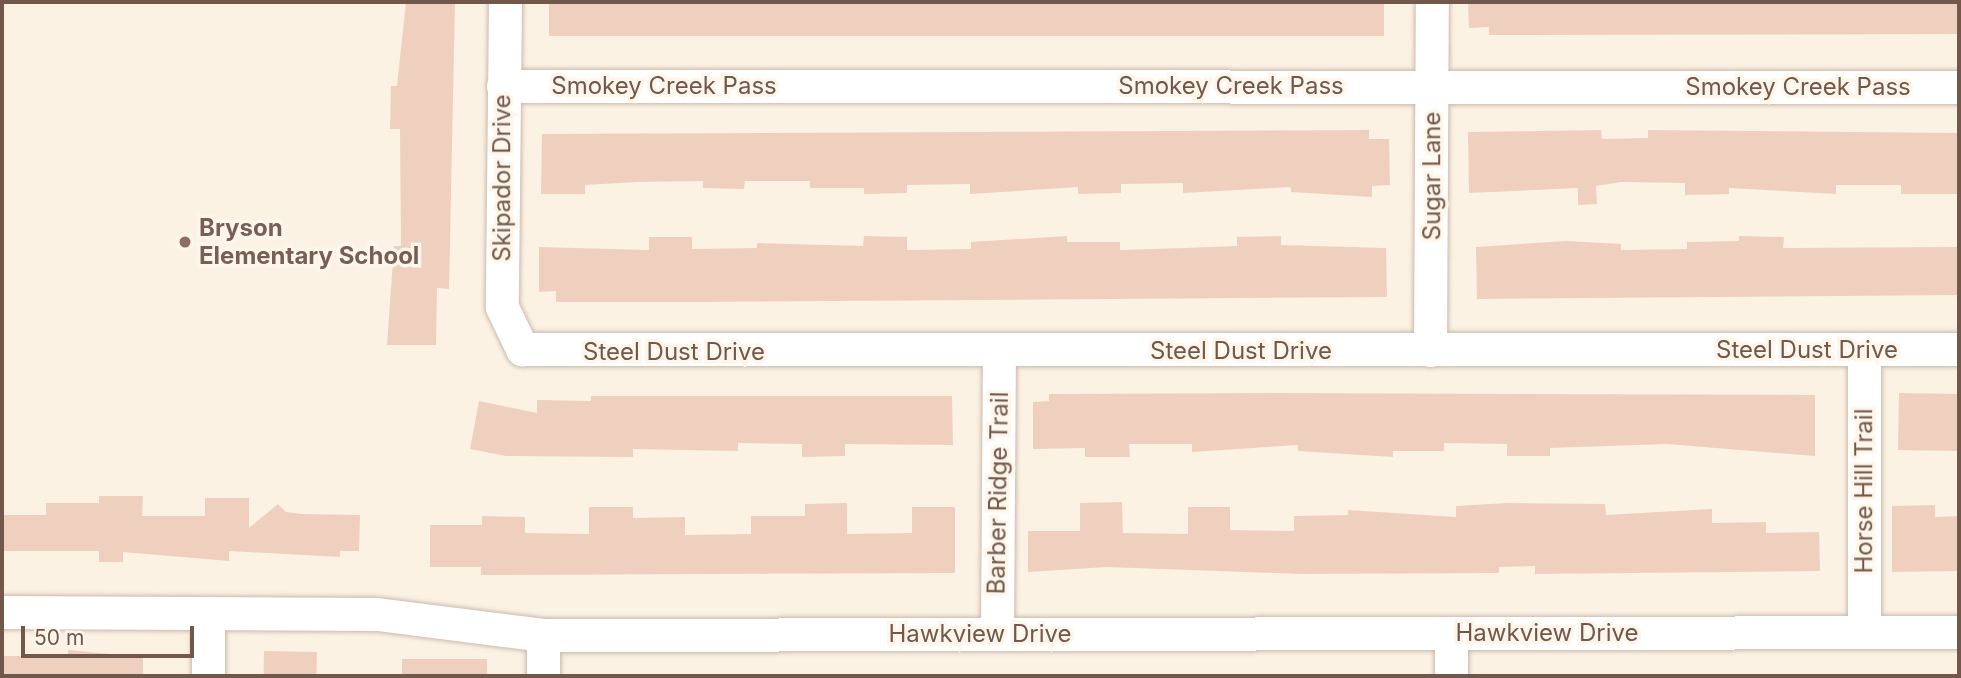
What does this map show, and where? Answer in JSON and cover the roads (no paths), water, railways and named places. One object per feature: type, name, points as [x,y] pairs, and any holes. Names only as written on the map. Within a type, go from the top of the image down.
[{"type":"street","name":"Skipador Drive","points":[[505,2],[502,307],[522,349]]},
{"type":"street","name":"Sugar Lane","points":[[1430,350],[1432,2]]},
{"type":"street","name":"Smokey Creek Pass","points":[[503,86],[1959,87]]},
{"type":"street","name":"Steel Dust Drive","points":[[522,349],[999,352],[1959,349]]},
{"type":"street","name":"Horse Hill Trail","points":[[1864,350],[1864,632]]},
{"type":"street","name":"Barber Ridge Trail","points":[[997,634],[999,352]]},
{"type":"street","name":"Hawkview Drive","points":[[2,612],[391,614],[542,635],[1959,632]]},
{"type":"street","points":[[208,615],[208,676]]},
{"type":"street","points":[[1451,633],[1451,676]]},
{"type":"street","points":[[542,635],[543,676]]},
{"type":"place","name":"Bryson Elementary School","points":[[185,242]]}]
